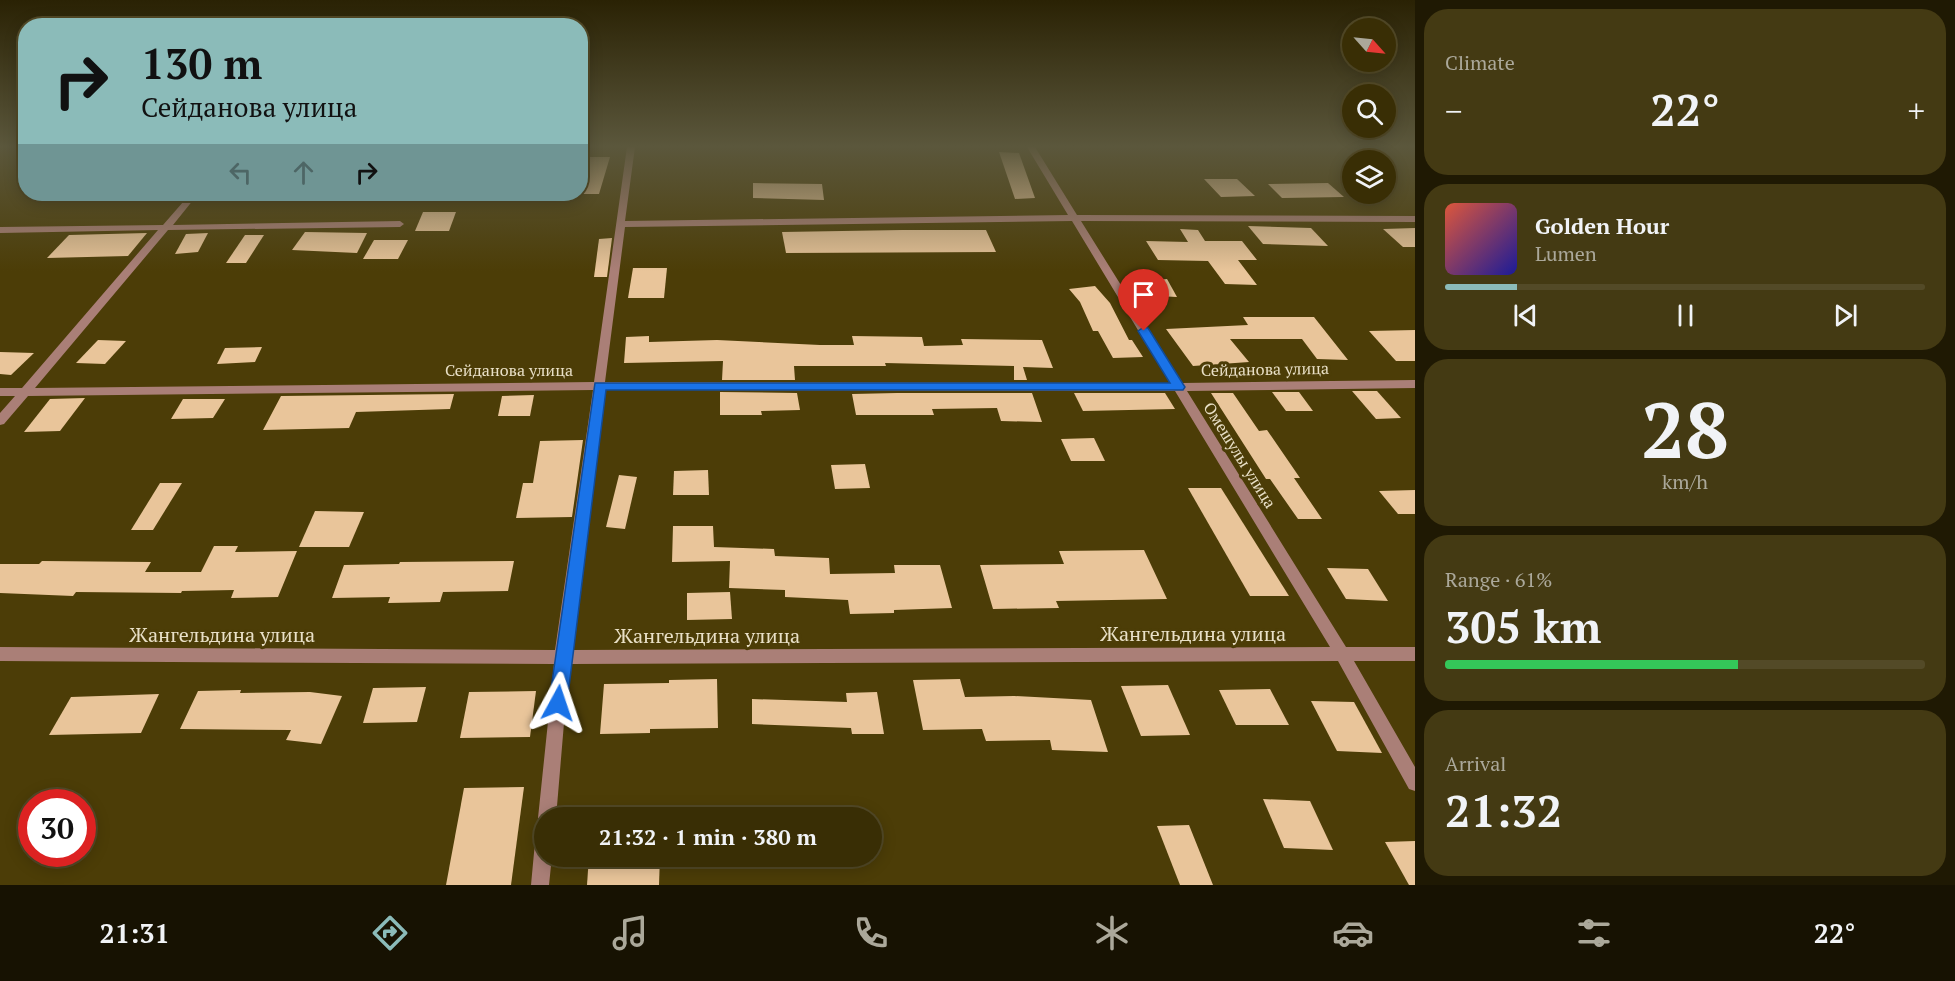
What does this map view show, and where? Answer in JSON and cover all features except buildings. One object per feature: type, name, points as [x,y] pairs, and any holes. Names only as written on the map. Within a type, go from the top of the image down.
[{"type":"street","points":[[548,807],[562,657],[626,188]]},
{"type":"street","name":"Омешулы улица","points":[[1057,188],[1342,654],[1415,783]]},
{"type":"street","points":[[0,421],[188,201]]},
{"type":"street","points":[[622,224],[1075,218],[1415,219]]},
{"type":"street","points":[[0,230],[400,224]]},
{"type":"street","name":"Сейданова улица","points":[[0,392],[600,386],[1179,387],[1415,384]]},
{"type":"street","name":"Жангельдина улица","points":[[0,654],[562,657],[1415,654]]},
{"type":"street","points":[[540,885],[542,867]]},
{"type":"route","points":[[558,703],[562,657],[600,386],[1179,387],[1144,331]]}]
